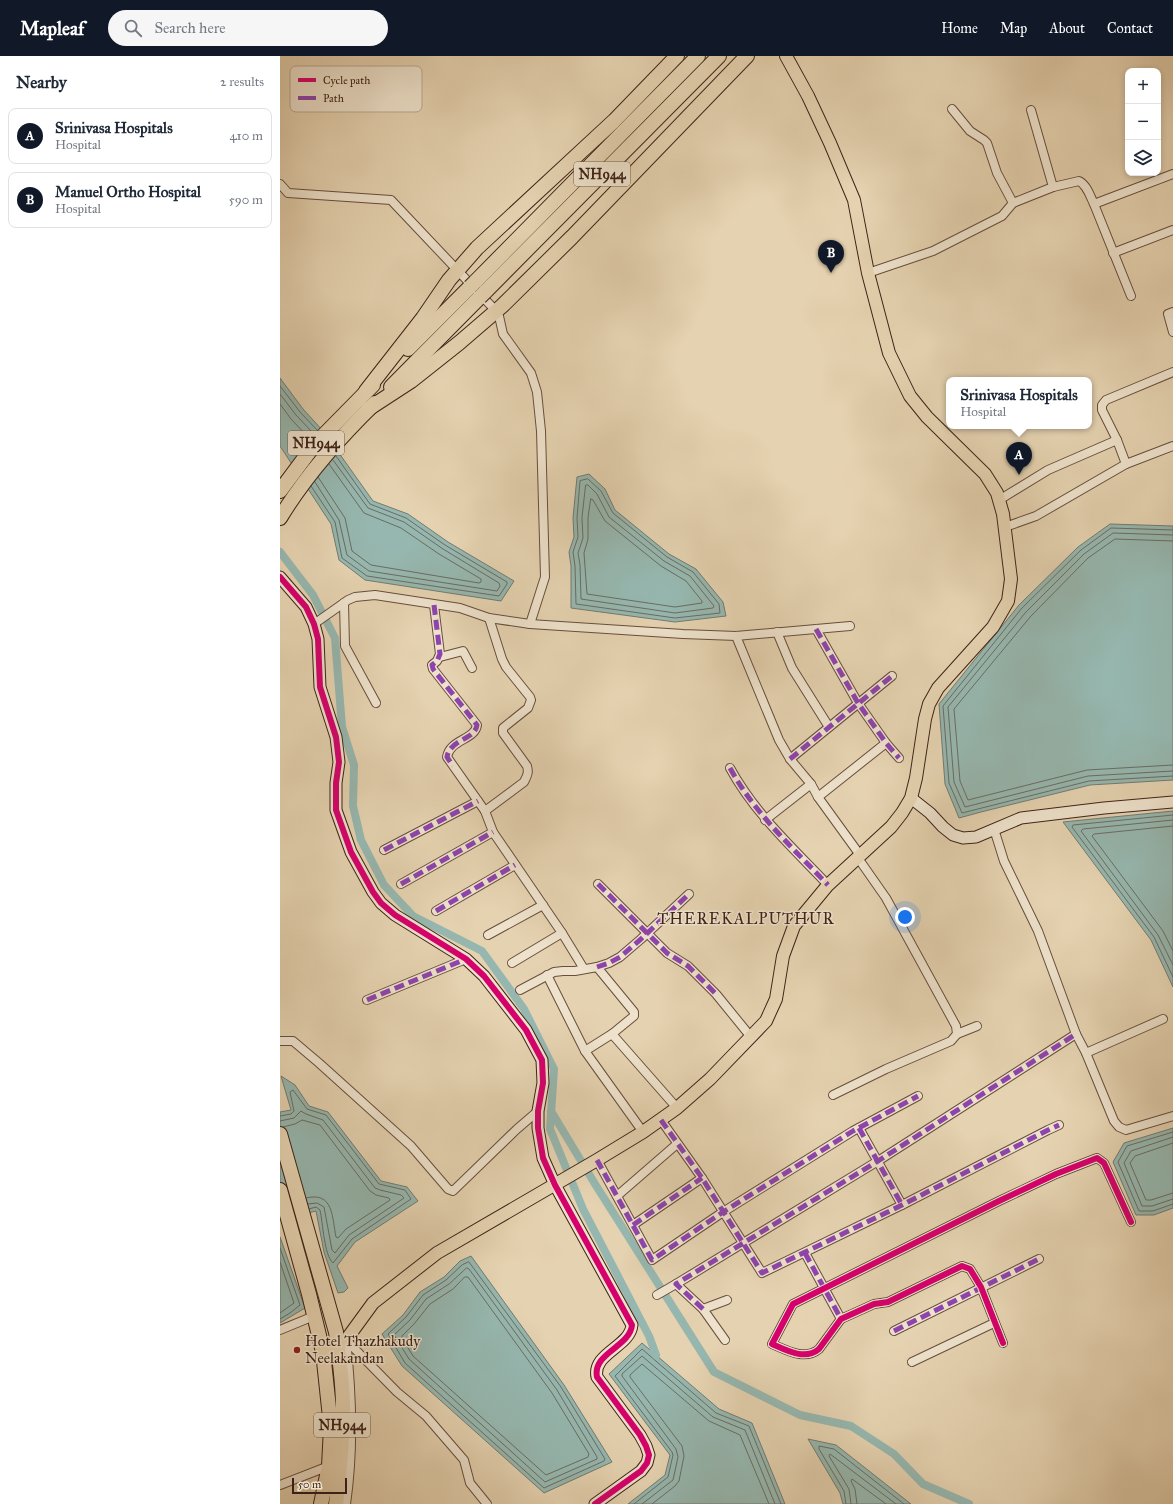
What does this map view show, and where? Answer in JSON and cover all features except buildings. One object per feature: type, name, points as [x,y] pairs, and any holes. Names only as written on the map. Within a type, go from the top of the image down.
[{"type":"highway","points":[[366,391],[458,269],[477,248],[614,121],[677,56]]},
{"type":"highway","name":"NH944","points":[[280,491],[315,444],[345,412],[698,56]]},
{"type":"highway","name":"NH944","points":[[280,518],[301,485],[355,422],[719,56]]},
{"type":"highway","points":[[368,409],[411,381],[496,311],[572,237],[747,56]]},
{"type":"highway","name":"NH944","points":[[280,1134],[336,1332],[342,1343],[343,1405],[340,1465],[336,1504]]},
{"type":"highway","name":"NH944","points":[[280,1190],[323,1352],[331,1427],[329,1466],[321,1504]]},
{"type":"main road","points":[[323,1352],[342,1343],[373,1303],[437,1253],[559,1183],[661,1120],[710,1079],[766,1021],[776,1000],[783,956],[794,926],[828,885],[891,828],[902,814],[910,798],[916,778],[925,719],[929,704],[938,688],[993,627],[1008,601],[1011,579],[1005,527],[997,493],[985,474],[927,417],[910,396],[888,353],[868,273],[854,200],[830,142],[808,96],[786,56]]},
{"type":"street","points":[[952,109],[970,131],[987,143],[997,173],[1013,203]]},
{"type":"street","points":[[1031,110],[1053,187]]},
{"type":"street","points":[[1094,204],[1173,174]]},
{"type":"street","points":[[868,273],[933,251],[1002,216],[1013,203],[1053,187],[1079,181],[1087,188],[1132,296]]},
{"type":"street","points":[[280,184],[288,193],[392,200],[458,269],[499,316],[503,334],[531,373],[538,392],[541,431],[545,577],[530,624]]},
{"type":"street","points":[[1113,252],[1173,230]]},
{"type":"street","points":[[1173,312],[1168,314],[1173,332]]},
{"type":"street","points":[[1126,464],[1117,440],[1101,407],[1104,402],[1173,372]]},
{"type":"street","points":[[999,500],[1048,470],[1117,440]]},
{"type":"street","points":[[1005,527],[1036,516],[1126,464],[1173,446]]},
{"type":"street","points":[[280,577],[318,621],[320,687],[336,737],[339,762],[336,783],[336,810],[351,852],[373,892],[381,903],[395,915],[466,959],[484,976],[526,1030],[542,1060],[543,1083],[538,1111],[538,1128],[543,1158],[559,1183],[632,1325],[632,1331],[598,1364],[596,1377],[640,1435],[649,1455],[647,1463],[641,1471],[595,1504]]},
{"type":"street","points":[[318,621],[355,596],[375,595],[460,608],[489,618],[530,624],[683,634],[736,636],[850,626]]},
{"type":"street","points":[[344,603],[345,646],[376,703]]},
{"type":"street","points":[[434,605],[440,657]]},
{"type":"street","points":[[485,811],[524,782],[528,775],[529,771],[527,766],[504,736],[503,728],[528,708],[531,700],[530,696],[506,667],[489,618]]},
{"type":"street","points":[[816,629],[858,704],[886,743],[899,758]]},
{"type":"street","points":[[777,632],[792,668],[829,727]]},
{"type":"street","points":[[736,636],[779,740],[790,759],[811,784],[818,797],[886,898],[956,1026],[957,1034]]},
{"type":"street","points":[[472,668],[463,651],[440,657],[432,665],[477,725],[476,729],[472,733],[451,747],[447,757],[485,811],[492,832],[562,933],[584,969]]},
{"type":"street","points":[[790,759],[892,676]]},
{"type":"street","points":[[818,797],[886,743]]},
{"type":"street","points":[[730,768],[754,806],[828,885]]},
{"type":"street","points":[[766,820],[811,784]]},
{"type":"street","points":[[910,798],[930,813],[953,835],[963,838],[976,837],[1021,818],[1104,808],[1173,802]]},
{"type":"street","points":[[384,850],[478,801]]},
{"type":"street","points":[[994,829],[1004,861],[1038,931],[1076,1034],[1086,1053],[1114,1121],[1119,1127],[1126,1130],[1173,1116]]},
{"type":"street","points":[[401,884],[492,832]]},
{"type":"street","points":[[436,911],[515,865]]},
{"type":"street","points":[[598,884],[667,953],[688,966],[716,994],[751,1036]]},
{"type":"street","points":[[520,990],[547,975],[559,971],[575,972],[597,967],[620,957],[689,894]]},
{"type":"street","points":[[488,935],[543,905]]},
{"type":"street","points":[[512,963],[562,933]]},
{"type":"street","points":[[367,1000],[466,959]]},
{"type":"street","points":[[585,1051],[612,1034],[634,1016],[634,1012],[597,967]]},
{"type":"street","points":[[547,975],[585,1051],[643,1132]]},
{"type":"street","points":[[1086,1053],[1163,1019]]},
{"type":"street","points":[[833,1095],[886,1069],[951,1041],[957,1034],[977,1026]]},
{"type":"street","points":[[612,1034],[677,1108]]},
{"type":"street","points":[[657,1295],[878,1161],[1076,1034]]},
{"type":"street","points":[[280,1041],[293,1041],[319,1063],[412,1146],[448,1189],[453,1191],[517,1129],[538,1111]]},
{"type":"street","points":[[594,1162],[618,1196],[652,1260],[723,1212],[859,1128],[918,1096]]},
{"type":"street","points":[[661,1120],[702,1178],[762,1273],[902,1205],[1048,1130],[1060,1126]]},
{"type":"street","points":[[859,1128],[902,1205]]},
{"type":"street","points":[[618,1196],[677,1144]]},
{"type":"street","points":[[1003,1343],[981,1287],[970,1269],[962,1266],[888,1302],[874,1304],[841,1319],[815,1353],[798,1354],[772,1344],[793,1304],[1056,1174],[1097,1158],[1104,1163],[1132,1222]]},
{"type":"street","points":[[633,1225],[702,1178]]},
{"type":"street","points":[[805,1253],[841,1319]]},
{"type":"street","points":[[894,1331],[1039,1259]]},
{"type":"street","points":[[676,1284],[703,1309],[725,1340]]},
{"type":"street","points":[[703,1309],[727,1300]]},
{"type":"street","points":[[280,1330],[314,1316]]},
{"type":"street","points":[[912,1362],[994,1323]]},
{"type":"street","points":[[342,1343],[350,1379],[349,1482],[346,1504]]},
{"type":"street","points":[[342,1343],[426,1416],[464,1460],[470,1483],[488,1504]]},
{"type":"street","points":[[280,1485],[329,1466]]},
{"type":"water","points":[[280,378],[303,409],[324,432],[373,501],[408,514],[448,542],[514,581],[501,601],[365,580],[339,560],[331,524],[280,446]]},
{"type":"water","points":[[589,474],[605,489],[615,510],[669,554],[696,569],[723,602],[726,616],[675,622],[571,608],[571,566],[569,552],[574,537],[573,518],[577,477]]},
{"type":"water","points":[[1110,524],[1173,526],[1173,780],[1090,785],[959,818],[945,784],[939,704],[1019,605],[1078,547]]},
{"type":"water","points":[[1173,811],[1173,987],[1151,940],[1063,822]]},
{"type":"water","points":[[281,1076],[295,1085],[309,1106],[328,1112],[381,1181],[407,1187],[418,1201],[355,1242],[337,1266],[348,1288],[344,1292],[338,1293],[324,1252],[316,1211],[280,1220],[280,1112],[291,1110]]},
{"type":"water","points":[[1173,1128],[1173,1208],[1154,1215],[1136,1215],[1113,1162],[1124,1143]]},
{"type":"water","points":[[280,1237],[305,1308],[280,1323]]},
{"type":"water","points":[[471,1256],[564,1385],[612,1462],[544,1493],[402,1366],[382,1334],[403,1315],[420,1292],[444,1277],[460,1261]]},
{"type":"water","points":[[642,1343],[719,1409],[752,1423],[785,1504],[628,1504],[665,1475],[670,1455],[609,1374]]},
{"type":"water","points":[[808,1439],[836,1445],[911,1504],[843,1504],[840,1493]]},
{"type":"waterway","points":[[280,552],[313,595],[335,638],[342,727],[354,765],[353,806],[361,840],[384,885],[413,916],[482,951],[524,1009],[554,1069],[550,1129],[583,1209],[649,1336],[656,1355]]},
{"type":"waterway","points":[[551,1111],[595,1184],[714,1372],[800,1415],[851,1426],[894,1454],[923,1484],[969,1504]]},
{"type":"marked path","points":[[434,605],[440,654],[437,661],[432,665],[433,669],[477,725],[472,734],[457,743],[449,751],[447,757],[453,766]]},
{"type":"marked path","points":[[816,629],[858,703],[886,743],[899,758]]},
{"type":"marked path","points":[[790,759],[892,676]]},
{"type":"marked path","points":[[730,768],[740,785],[775,830],[828,885]]},
{"type":"marked path","points":[[384,850],[478,801]]},
{"type":"marked path","points":[[401,884],[493,832]]},
{"type":"marked path","points":[[436,911],[515,865]]},
{"type":"marked path","points":[[598,884],[667,953],[688,966],[716,994]]},
{"type":"marked path","points":[[597,967],[620,957],[689,894]]},
{"type":"marked path","points":[[367,1000],[466,959]]},
{"type":"marked path","points":[[703,1309],[676,1284],[878,1161],[1076,1034]]},
{"type":"marked path","points":[[597,1160],[652,1260],[723,1212],[853,1131],[918,1096]]},
{"type":"marked path","points":[[661,1120],[702,1178],[762,1273],[902,1205],[1059,1125]]},
{"type":"marked path","points":[[859,1128],[902,1205]]},
{"type":"marked path","points":[[633,1225],[702,1178]]},
{"type":"marked path","points":[[805,1253],[841,1319],[843,1318]]},
{"type":"marked path","points":[[894,1331],[1039,1259]]},
{"type":"cycle path","points":[[280,577],[306,607],[314,624],[318,639],[320,687],[336,737],[339,762],[336,783],[336,810],[351,852],[373,892],[381,903],[395,915],[466,959],[484,976],[526,1030],[542,1060],[543,1083],[538,1111],[538,1128],[543,1158],[555,1185],[632,1325],[630,1333],[625,1339],[600,1362],[597,1369],[597,1377],[640,1435],[649,1455],[647,1463],[641,1471],[595,1504]]},
{"type":"cycle path","points":[[1003,1343],[981,1287],[970,1269],[962,1266],[888,1302],[874,1304],[841,1319],[819,1349],[814,1352],[808,1354],[796,1353],[772,1344],[793,1304],[999,1201],[1056,1174],[1097,1158],[1104,1163],[1131,1222]]},
{"type":"place","name":"Manuel Ortho Hospital","points":[[831,273]]},
{"type":"place","name":"Srinivasa Hospitals","points":[[1019,475]]},
{"type":"place","name":"Hotel Thazhakudy Neelakandan","points":[[297,1350]]},
{"type":"district","name":"THEREKALPUTHUR","points":[[746,918]]}]
